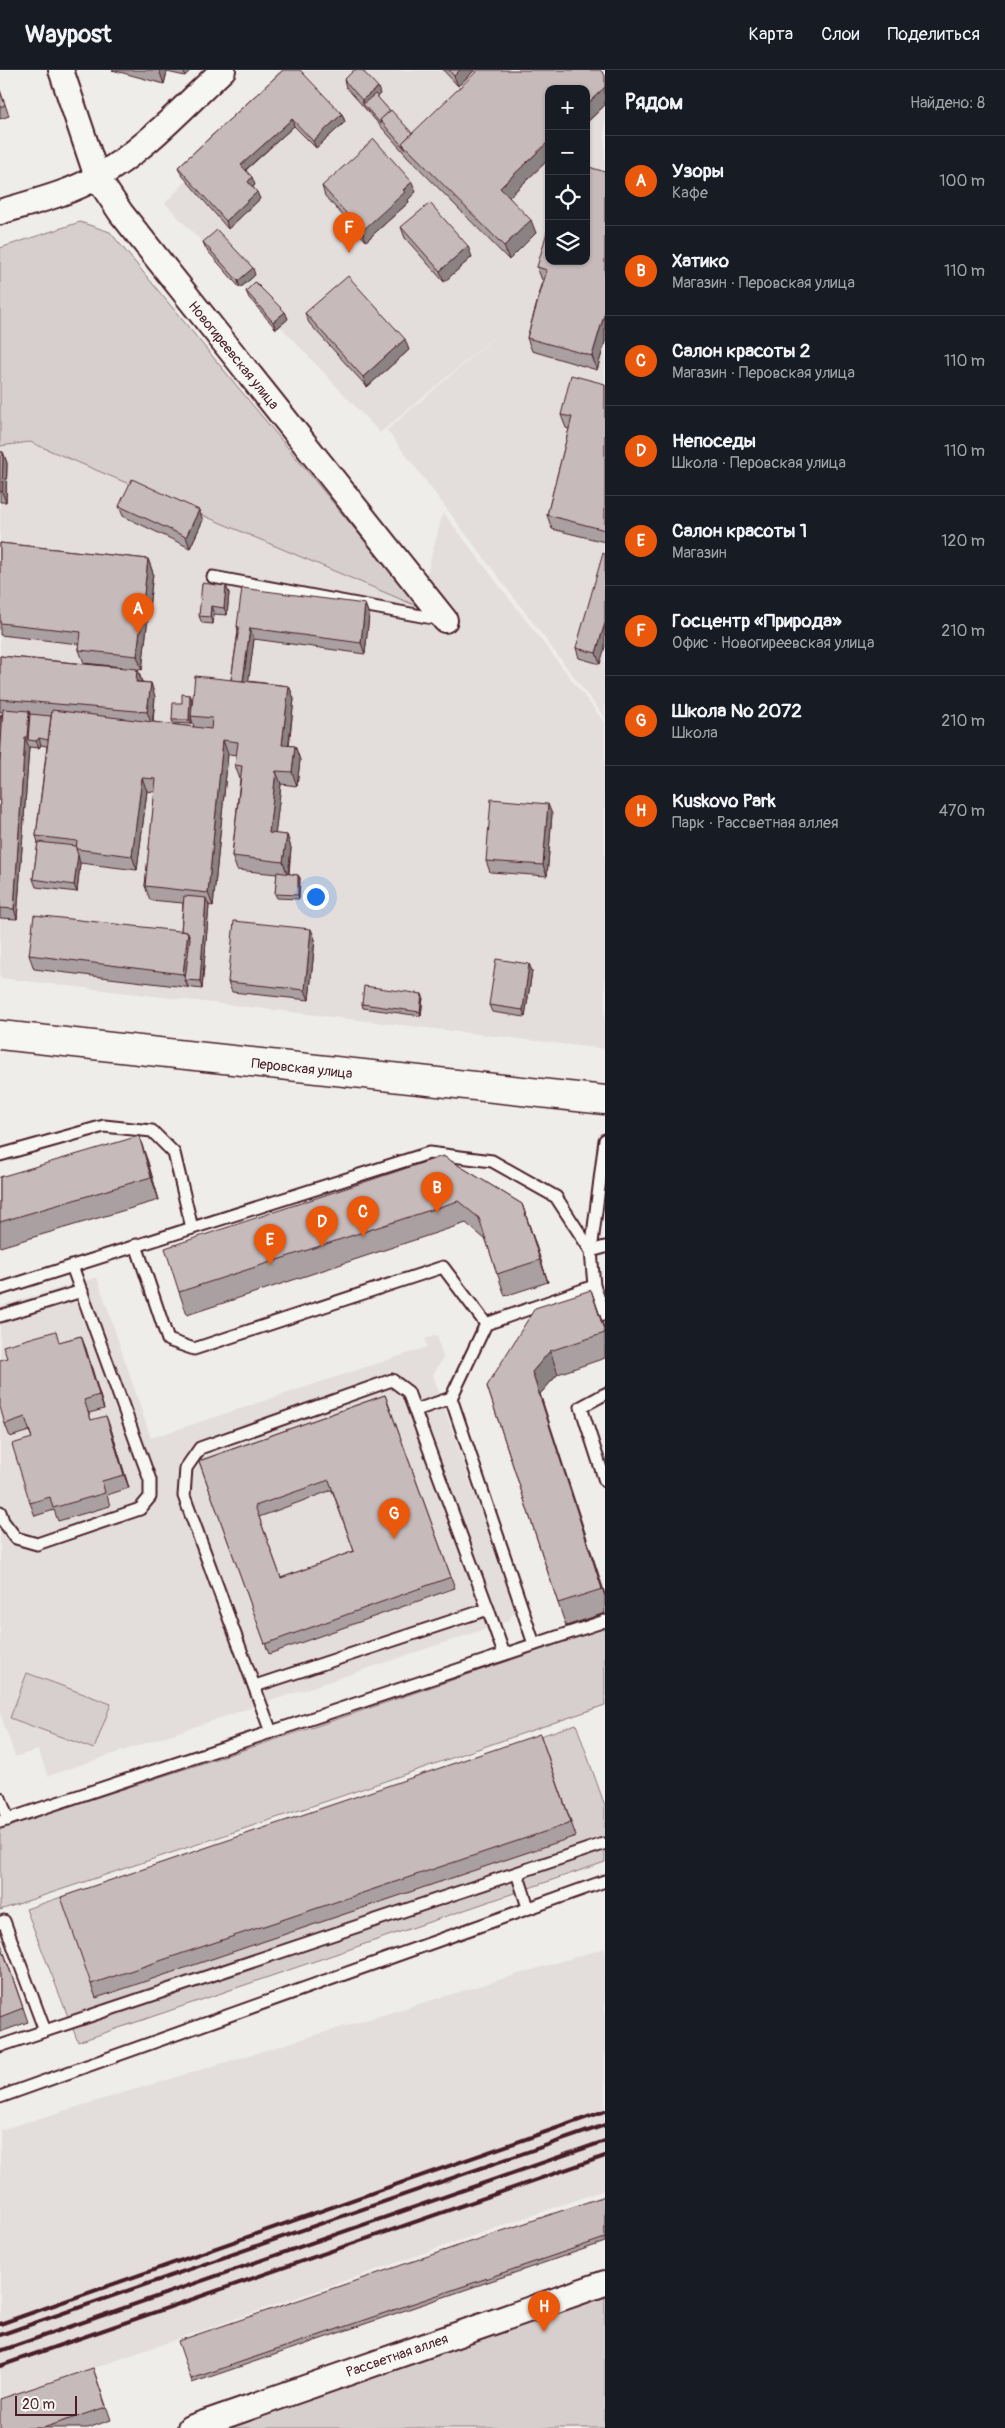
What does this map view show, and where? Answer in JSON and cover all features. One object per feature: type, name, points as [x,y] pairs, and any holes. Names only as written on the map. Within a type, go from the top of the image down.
[{"type":"main road","name":"Перовская улица","points":[[0,1035],[605,1100]]},
{"type":"street","name":"Новогиреевская улица","points":[[61,70],[97,178],[120,213],[445,620]]},
{"type":"street","points":[[0,212],[61,194],[97,178],[131,155],[223,70]]},
{"type":"street","name":"Рассветная аллея","points":[[190,2428],[605,2283]]},
{"type":"lane","points":[[213,577],[445,620]]},
{"type":"lane","points":[[0,1155],[104,1126],[152,1131],[174,1153],[192,1228]]},
{"type":"lane","points":[[605,1140],[591,1251],[594,1286],[605,1315]]},
{"type":"lane","points":[[0,1289],[429,1153],[492,1161],[556,1197],[591,1251]]},
{"type":"lane","points":[[136,1246],[168,1340],[194,1349],[443,1267],[486,1324]]},
{"type":"lane","points":[[591,1251],[605,1247]]},
{"type":"lane","points":[[0,1512],[3,1521],[16,1538],[37,1544],[140,1509],[150,1497],[150,1480],[72,1266]]},
{"type":"lane","points":[[534,1644],[451,1398],[486,1324],[594,1286]]},
{"type":"lane","points":[[0,1316],[82,1291]]},
{"type":"lane","points":[[271,1732],[184,1496],[186,1468],[200,1448],[392,1380],[408,1392],[416,1410],[504,1654]]},
{"type":"lane","points":[[605,1394],[581,1407],[605,1481]]},
{"type":"lane","points":[[416,1410],[451,1398]]},
{"type":"lane","points":[[255,1686],[488,1609]]},
{"type":"lane","points":[[0,1798],[4,1821],[605,1621]]},
{"type":"lane","points":[[0,2046],[603,1844]]},
{"type":"lane","points":[[517,1873],[528,1907]]},
{"type":"lane","points":[[0,2097],[605,1881]]},
{"type":"lane","points":[[0,1923],[4,1921],[45,2031]]},
{"type":"shaded area","points":[[295,70],[605,70],[605,718],[387,430],[503,330],[380,433],[165,203]]},
{"type":"shaded area","points":[[80,222],[110,232],[419,607],[30,442],[0,446],[0,248]]},
{"type":"shaded area","points":[[30,442],[418,607],[443,512],[605,723],[605,1049],[0,978],[0,446]]},
{"type":"shaded area","points":[[97,1277],[151,1438],[427,1347],[425,1339],[437,1335],[443,1358],[433,1375],[515,1610],[509,1621],[48,1776],[38,1750],[15,1757],[0,1713],[0,1306]]},
{"type":"shaded area","points":[[605,1628],[605,1705],[336,1798],[0,1910],[0,1829],[311,1728]]},
{"type":"shaded area","points":[[27,1673],[111,1704],[94,1749],[10,1718]]},
{"type":"shaded area","points":[[576,1724],[605,1806],[605,1862],[78,2042],[26,1909]]},
{"type":"shaded area","points":[[605,1948],[605,2190],[0,2401],[0,2130]]},
{"type":"shaded area","points":[[605,2289],[605,2428],[210,2428]]},
{"type":"building","points":[[283,70],[300,70],[342,114],[313,141],[292,119],[241,165],[252,177],[248,182],[257,192],[226,221],[178,167]]},
{"type":"building","points":[[354,70],[362,70],[378,87],[362,100],[344,80]]},
{"type":"building","points":[[449,70],[460,70],[454,76]]},
{"type":"building","points":[[478,70],[600,70],[605,75],[605,87],[590,101],[590,85],[545,85],[545,145],[500,188],[531,220],[504,246],[402,143]]},
{"type":"building","points":[[0,91],[5,105],[0,107]]},
{"type":"building","points":[[375,94],[390,111],[380,120],[381,124],[363,104]]},
{"type":"building","points":[[391,110],[412,133],[402,143],[405,149],[380,120]]},
{"type":"building","points":[[374,139],[412,182],[403,190],[405,192],[362,231],[322,186]]},
{"type":"building","points":[[590,167],[605,172],[605,312],[592,356],[527,338],[547,270],[537,267],[545,239],[545,265],[590,265]]},
{"type":"building","points":[[430,203],[468,246],[440,271],[401,227]]},
{"type":"building","points":[[217,230],[253,268],[238,281],[203,242]]},
{"type":"building","points":[[348,276],[405,339],[363,377],[305,313]]},
{"type":"building","points":[[255,282],[285,312],[273,322],[246,291]]},
{"type":"building","points":[[571,375],[605,384],[605,530],[547,515],[572,417],[561,415]]},
{"type":"building","points":[[0,452],[3,452],[2,492],[0,491]]},
{"type":"building","points":[[132,479],[199,510],[186,537],[119,506]]},
{"type":"building","points":[[0,543],[148,559],[137,656],[79,650],[81,632],[0,623]]},
{"type":"building","points":[[603,553],[605,554],[605,623],[596,653],[576,648]]},
{"type":"building","points":[[202,583],[226,586],[224,608],[211,606],[210,617],[199,616]]},
{"type":"building","points":[[242,588],[365,604],[361,643],[250,628],[243,681],[231,680],[239,627],[237,626]]},
{"type":"building","points":[[0,656],[137,669],[136,682],[151,683],[147,712],[0,699]]},
{"type":"building","points":[[195,676],[289,686],[282,745],[295,746],[292,772],[276,771],[269,833],[287,835],[283,862],[232,856],[242,766],[235,765],[238,742],[223,740],[208,893],[145,886],[156,779],[142,778],[132,856],[76,849],[77,841],[36,836],[52,710],[211,729],[212,718],[191,716]]},
{"type":"building","points":[[182,694],[190,695],[189,720],[172,720],[173,703],[182,703]]},
{"type":"building","points":[[3,709],[29,711],[27,737],[25,737],[14,909],[0,908],[0,762]]},
{"type":"building","points":[[30,714],[51,716],[48,740],[39,738],[36,741],[28,740]]},
{"type":"building","points":[[491,799],[548,804],[543,865],[486,861]]},
{"type":"building","points":[[38,842],[76,846],[78,855],[74,885],[33,879]]},
{"type":"building","points":[[277,872],[298,875],[298,895],[275,894]]},
{"type":"building","points":[[184,896],[206,898],[200,981],[185,980],[190,938],[188,932],[181,931]]},
{"type":"building","points":[[34,915],[188,932],[183,974],[29,955]]},
{"type":"building","points":[[234,921],[311,929],[305,990],[228,982]]},
{"type":"building","points":[[496,959],[529,964],[523,1010],[489,1005]]},
{"type":"building","points":[[364,986],[422,994],[420,1012],[362,1004]]},
{"type":"building","points":[[139,1136],[151,1177],[0,1222],[0,1177]]},
{"type":"building","points":[[443,1156],[522,1204],[540,1260],[497,1274],[479,1218],[458,1201],[179,1292],[165,1248]]},
{"type":"building","points":[[591,1290],[605,1333],[550,1351],[532,1372],[602,1589],[558,1603],[487,1386],[535,1308]]},
{"type":"building","points":[[56,1331],[59,1342],[81,1336],[99,1395],[84,1400],[91,1420],[106,1416],[124,1475],[102,1481],[105,1493],[53,1508],[50,1497],[30,1503],[12,1444],[32,1438],[25,1417],[5,1424],[0,1407],[0,1360],[7,1358],[3,1346]]},
{"type":"building","points":[[385,1395],[451,1577],[265,1644],[199,1461]],"holes":[[[329,1480],[354,1551],[281,1578],[255,1506]]]},
{"type":"building","points":[[540,1734],[571,1823],[91,1984],[61,1897]]},
{"type":"building","points":[[0,1942],[23,2008],[0,2017]]},
{"type":"building","points":[[605,2196],[605,2238],[191,2379],[178,2341]]},
{"type":"building","points":[[93,2368],[106,2407],[43,2428],[0,2428],[0,2399]]},
{"type":"railway","points":[[0,2324],[605,2111]]},
{"type":"railway","points":[[0,2335],[605,2125]]},
{"type":"railway","points":[[0,2351],[605,2141]]},
{"type":"railway","points":[[0,2366],[605,2156]]},
{"type":"place","name":"Госцентр «Природа»","points":[[349,253]]},
{"type":"place","name":"Узоры","points":[[138,634]]},
{"type":"place","name":"Хатико","points":[[437,1213]]},
{"type":"place","name":"Салон красоты 2","points":[[363,1237]]},
{"type":"place","name":"Непоседы","points":[[322,1247]]},
{"type":"place","name":"Салон красоты 1","points":[[270,1265]]},
{"type":"place","name":"Школа № 2072","points":[[394,1539]]},
{"type":"place","name":"Kuskovo Park","points":[[544,2332]]}]
